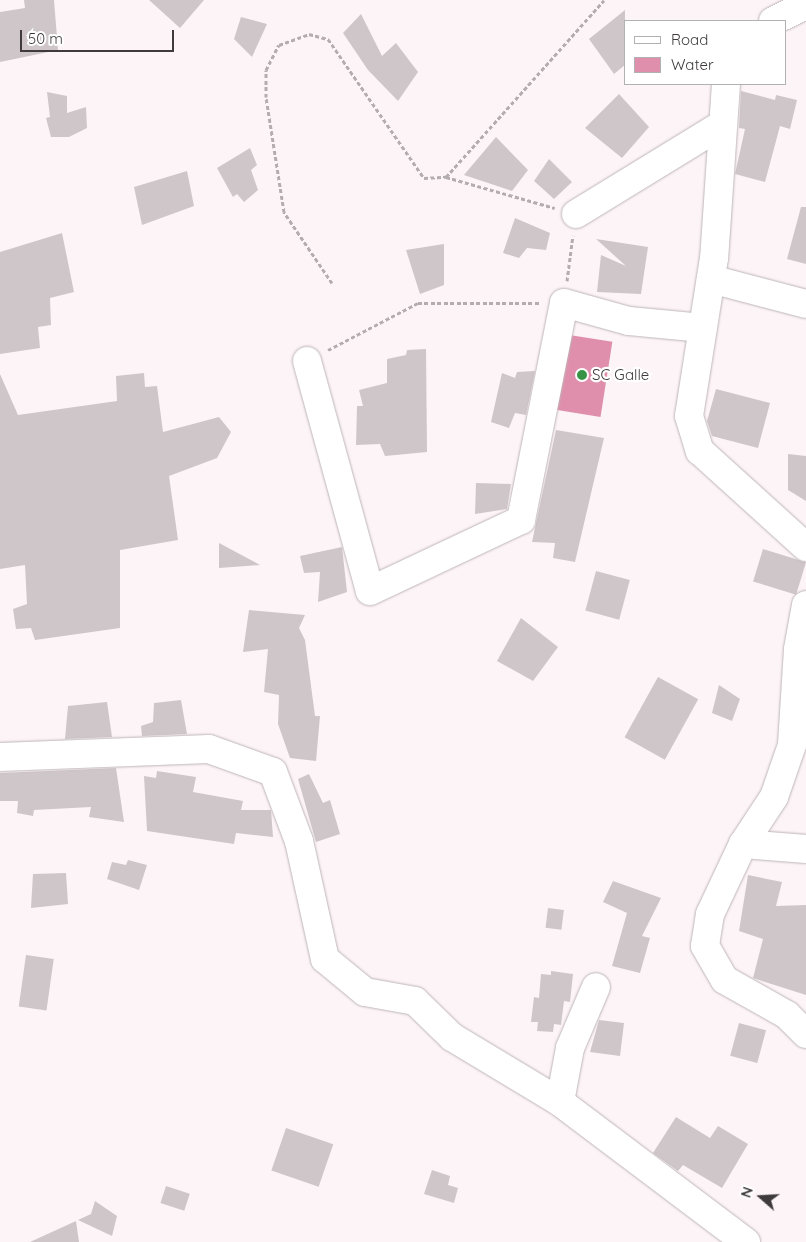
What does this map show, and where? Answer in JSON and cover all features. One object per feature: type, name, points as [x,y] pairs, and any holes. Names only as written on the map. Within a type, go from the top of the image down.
[{"type":"street","points":[[775,20],[806,4]]},
{"type":"street","points":[[726,85],[711,279],[689,416],[700,451],[806,547]]},
{"type":"street","points":[[576,214],[723,124]]},
{"type":"street","points":[[711,279],[806,304]]},
{"type":"street","points":[[307,361],[370,592],[522,520],[564,303],[629,321],[703,328]]},
{"type":"street","points":[[806,605],[798,649],[800,728],[774,797],[743,844],[710,914],[705,946],[725,980],[787,1015],[806,1034]]},
{"type":"street","points":[[0,756],[209,749],[273,772],[299,841],[324,959],[365,992],[415,1001],[452,1037],[560,1102],[746,1242]]},
{"type":"street","points":[[743,844],[806,849]]},
{"type":"street","points":[[560,1102],[570,1048],[596,987]]},
{"type":"path","points":[[446,178],[604,0]]},
{"type":"path","points":[[307,361],[418,303],[564,303],[576,214],[446,178],[424,178],[328,39],[309,34],[279,44],[266,70],[266,97],[284,212],[332,283]]},
{"type":"water","name":"SC Galle","points":[[563,334],[612,342],[600,417],[551,409]]},
{"type":"building","points":[[24,0],[54,0],[58,50],[0,62],[0,12],[25,8]]},
{"type":"building","points":[[149,0],[204,0],[180,28]]},
{"type":"building","points":[[625,10],[624,66],[614,74],[589,39]]},
{"type":"building","points":[[361,14],[382,56],[396,43],[418,72],[398,101],[368,70],[343,33]]},
{"type":"building","points":[[241,17],[267,24],[252,57],[234,39]]},
{"type":"building","points":[[741,91],[775,100],[776,95],[797,100],[790,129],[780,126],[765,182],[735,174],[745,129],[739,128]]},
{"type":"building","points":[[47,92],[67,96],[67,113],[86,107],[87,128],[69,137],[51,137],[46,118],[50,117]]},
{"type":"building","points":[[619,94],[649,127],[622,158],[585,128]]},
{"type":"building","points":[[496,137],[528,170],[512,191],[464,175]]},
{"type":"building","points":[[250,148],[257,165],[251,170],[258,190],[244,202],[237,194],[233,197],[217,168]]},
{"type":"building","points":[[549,159],[572,182],[554,199],[534,181]]},
{"type":"building","points":[[187,171],[194,206],[142,225],[134,187]]},
{"type":"building","points":[[801,207],[806,207],[806,264],[787,259]]},
{"type":"building","points":[[515,218],[550,233],[546,250],[527,248],[519,258],[503,253]]},
{"type":"building","points":[[62,233],[74,292],[50,298],[51,325],[38,327],[40,348],[0,354],[0,252]]},
{"type":"building","points":[[596,239],[648,247],[641,294],[597,292],[601,255],[626,266]]},
{"type":"building","points":[[444,244],[444,285],[420,294],[406,250]]},
{"type":"building","points":[[426,349],[427,452],[385,456],[380,444],[356,445],[357,406],[363,406],[359,390],[387,383],[387,359],[406,355],[407,350]]},
{"type":"building","points":[[535,371],[526,415],[515,413],[509,428],[491,422],[502,373],[515,378],[517,372]]},
{"type":"building","points":[[144,373],[145,387],[157,386],[163,432],[219,417],[231,432],[217,458],[169,476],[178,540],[120,550],[120,628],[35,640],[31,628],[16,629],[13,609],[27,604],[25,565],[0,569],[0,374],[18,415],[117,401],[116,376]]},
{"type":"building","points":[[716,389],[770,403],[758,448],[712,436],[707,421]]},
{"type":"building","points":[[556,430],[604,438],[575,562],[553,558],[555,543],[532,542]]},
{"type":"building","points":[[788,454],[806,456],[806,501],[788,490]]},
{"type":"building","points":[[476,483],[511,484],[507,509],[475,514]]},
{"type":"building","points":[[219,543],[260,565],[219,568]]},
{"type":"building","points":[[342,547],[347,592],[318,602],[320,572],[304,573],[300,556]]},
{"type":"building","points":[[763,549],[806,562],[796,595],[753,582]]},
{"type":"building","points":[[596,571],[630,580],[619,620],[585,611]]},
{"type":"building","points":[[249,610],[305,615],[299,628],[305,640],[315,716],[320,716],[316,761],[290,758],[278,724],[279,695],[264,692],[268,649],[243,652]]},
{"type":"building","points":[[521,618],[558,647],[533,681],[497,661]]},
{"type":"building","points":[[658,677],[698,699],[665,760],[625,737]]},
{"type":"building","points":[[719,685],[740,699],[732,721],[712,713]]},
{"type":"building","points":[[181,700],[187,734],[142,736],[141,726],[153,722],[154,703]]},
{"type":"building","points":[[107,702],[112,737],[65,739],[68,706]]},
{"type":"building","points":[[116,768],[124,822],[89,817],[91,807],[34,810],[33,816],[17,813],[18,801],[0,801],[0,773]]},
{"type":"building","points":[[157,771],[196,777],[193,792],[243,801],[241,810],[271,810],[273,837],[236,833],[234,844],[147,831],[144,776],[156,778]]},
{"type":"building","points":[[309,774],[323,803],[330,800],[340,834],[316,842],[298,779]]},
{"type":"building","points":[[128,860],[147,865],[139,890],[107,879],[112,862],[126,865]]},
{"type":"building","points":[[66,873],[68,904],[31,908],[33,874]]},
{"type":"building","points":[[748,875],[782,882],[776,906],[806,905],[806,995],[753,978],[763,939],[739,931]]},
{"type":"building","points":[[613,881],[661,898],[642,936],[650,938],[640,973],[612,966],[627,913],[603,902]]},
{"type":"building","points":[[548,908],[564,910],[561,930],[546,928]]},
{"type":"building","points":[[26,955],[54,959],[46,1010],[19,1006]]},
{"type":"building","points":[[551,971],[573,974],[570,1002],[564,1001],[561,1025],[554,1024],[553,1032],[537,1031],[538,1022],[531,1022],[534,997],[539,998],[541,974],[551,975]]},
{"type":"building","points":[[599,1020],[624,1023],[620,1056],[590,1052]]},
{"type":"building","points":[[739,1023],[766,1030],[757,1063],[730,1056]]},
{"type":"building","points":[[676,1117],[710,1138],[718,1126],[748,1144],[722,1188],[683,1165],[678,1171],[653,1153]]},
{"type":"building","points":[[286,1128],[333,1144],[319,1187],[271,1171]]},
{"type":"building","points":[[432,1170],[450,1176],[448,1185],[458,1188],[454,1203],[424,1194]]},
{"type":"building","points":[[166,1186],[190,1194],[184,1211],[160,1203]]},
{"type":"building","points":[[95,1201],[117,1216],[112,1236],[78,1220],[91,1214]]},
{"type":"building","points":[[76,1221],[79,1242],[30,1242]]},
{"type":"place","name":"SC Galle","points":[[582,375]]}]
